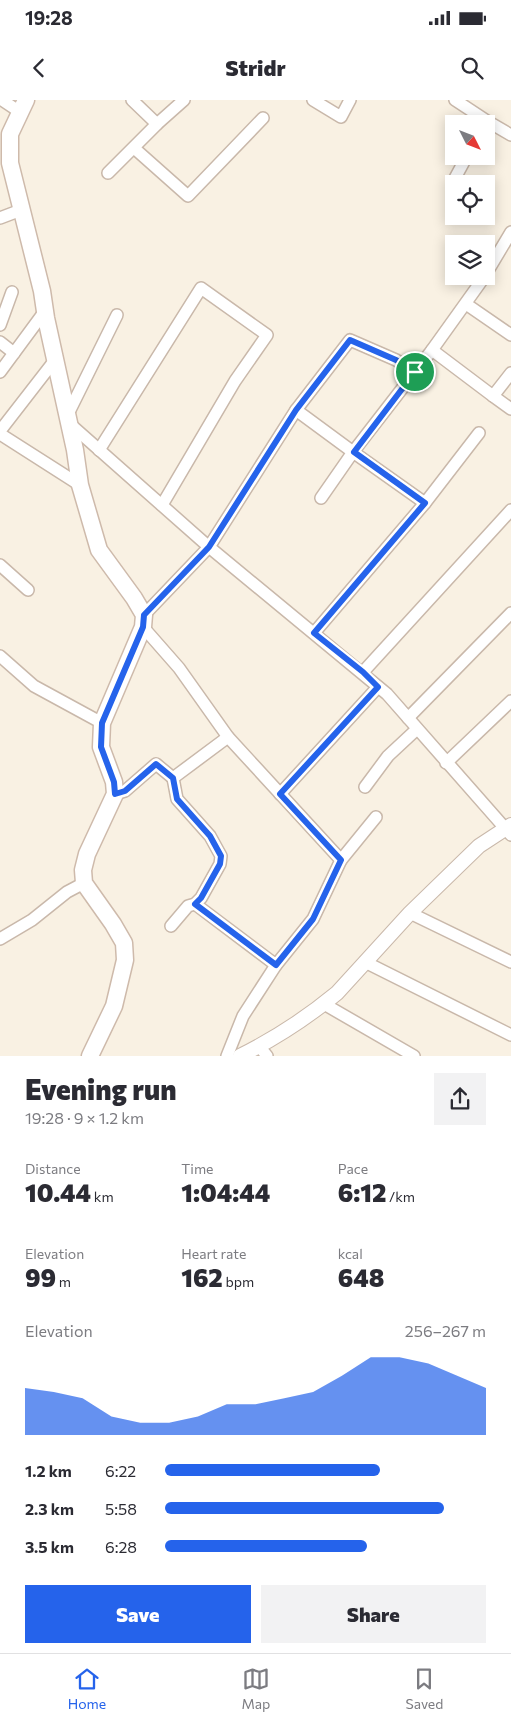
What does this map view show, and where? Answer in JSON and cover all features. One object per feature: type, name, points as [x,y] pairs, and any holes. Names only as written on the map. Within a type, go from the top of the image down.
[{"type":"main road","points":[[23,106],[10,134],[10,163],[42,291],[55,360],[69,419],[80,485],[99,550],[134,598],[143,621],[102,723],[101,747],[114,782],[115,794],[86,854],[83,870],[84,883],[113,924],[124,944],[125,960],[114,1006],[90,1056]]},
{"type":"street","points":[[2,100],[23,106]]},
{"type":"street","points":[[132,100],[158,124]]},
{"type":"street","points":[[108,173],[184,100]]},
{"type":"street","points":[[313,100],[341,117],[350,100]]},
{"type":"street","points":[[455,100],[475,115]]},
{"type":"street","points":[[134,148],[188,196],[263,118]]},
{"type":"street","points":[[495,127],[511,135]]},
{"type":"street","points":[[0,218],[21,210]]},
{"type":"street","points":[[495,258],[511,232]]},
{"type":"street","points":[[321,498],[478,285]]},
{"type":"street","points":[[98,450],[201,288],[267,335],[235,381],[162,505]]},
{"type":"street","points":[[0,325],[12,292]]},
{"type":"street","points":[[466,304],[511,334]]},
{"type":"street","points":[[0,372],[45,311]]},
{"type":"street","points":[[117,314],[69,419],[98,450],[209,547],[363,672],[387,694],[446,763],[509,830],[479,846],[410,913],[337,993],[324,1004],[263,1051],[240,1056]]},
{"type":"street","points":[[341,860],[228,737],[143,621],[209,547],[296,410],[350,340],[396,360],[415,372]]},
{"type":"street","points":[[0,342],[14,353]]},
{"type":"street","points":[[432,350],[511,409]]},
{"type":"street","points":[[55,360],[0,432],[80,485]]},
{"type":"street","points":[[493,396],[511,373]]},
{"type":"street","points":[[296,410],[425,503]]},
{"type":"street","points":[[314,633],[425,503],[479,433]]},
{"type":"street","points":[[363,672],[511,510]]},
{"type":"street","points":[[0,565],[28,590]]},
{"type":"street","points":[[408,718],[511,612]]},
{"type":"street","points":[[0,656],[34,686],[102,723]]},
{"type":"street","points":[[280,794],[378,687]]},
{"type":"street","points":[[446,763],[511,701]]},
{"type":"street","points":[[365,787],[388,756],[417,729]]},
{"type":"street","points":[[173,778],[228,737]]},
{"type":"street","points":[[115,794],[125,791],[156,764],[173,778],[177,799],[210,836],[221,856],[220,864],[201,898],[195,904],[188,906],[171,926]]},
{"type":"street","points":[[227,1056],[243,1016],[276,965],[313,919],[341,860],[376,817]]},
{"type":"street","points":[[0,939],[32,920],[67,892],[84,883]]},
{"type":"street","points":[[195,904],[276,965]]},
{"type":"street","points":[[410,913],[511,962]]},
{"type":"street","points":[[365,962],[511,1035]]},
{"type":"street","points":[[324,1004],[414,1056]]},
{"type":"route","points":[[350,340],[396,360],[415,372],[354,452],[425,503],[314,633],[363,672],[378,687],[280,794],[341,860],[313,919],[276,965],[195,904],[201,898],[220,864],[221,856],[210,836],[180,804],[177,799],[173,778],[156,764],[125,791],[115,794],[114,782],[101,747],[102,723],[143,627],[144,615],[209,547],[296,410],[350,340]]}]
